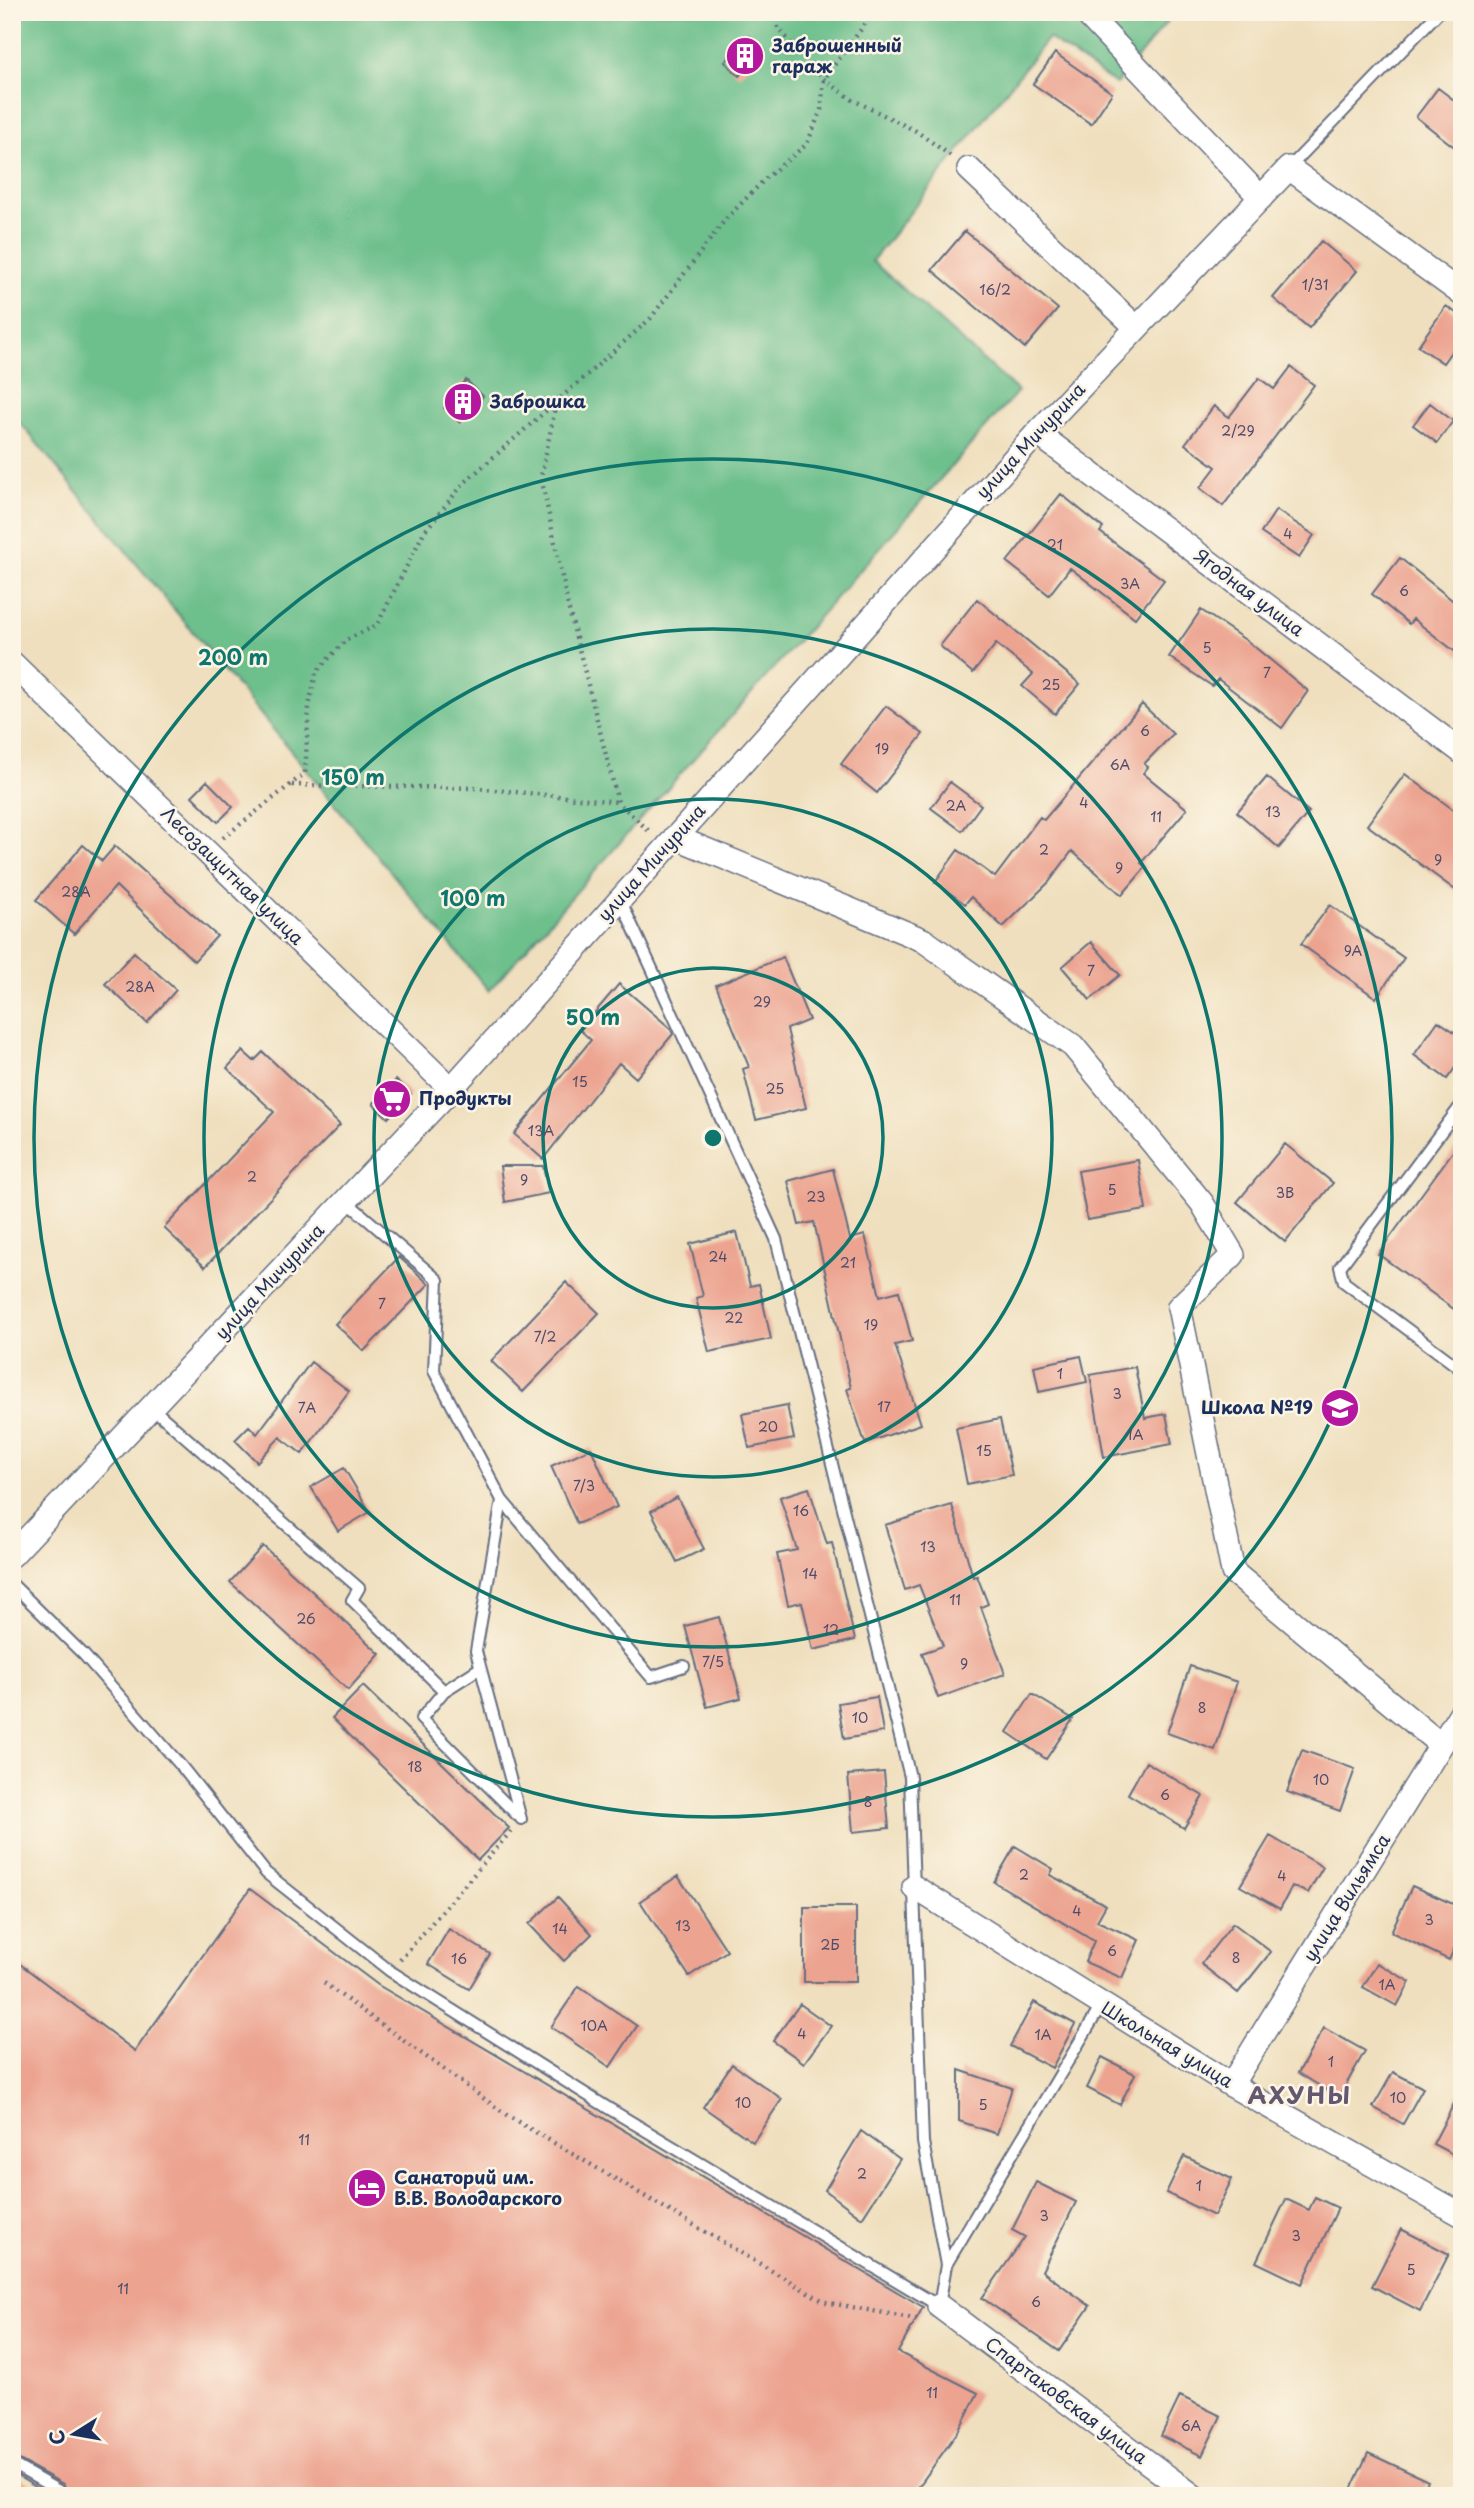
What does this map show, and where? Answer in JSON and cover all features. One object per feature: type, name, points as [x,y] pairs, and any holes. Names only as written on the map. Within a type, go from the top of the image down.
[{"type":"street","points":[[1085,12],[1261,198]]},
{"type":"street","points":[[1289,168],[1462,295]]},
{"type":"street","name":"улица Мичурина","points":[[12,1555],[451,1089],[1037,433],[1289,168]]},
{"type":"street","points":[[969,169],[1137,328]]},
{"type":"street","name":"Ягодная улица","points":[[1037,433],[1462,752]]},
{"type":"street","name":"Лесозащитная улица","points":[[12,663],[451,1089]]},
{"type":"street","points":[[671,842],[923,940],[1073,1046],[1202,1203],[1233,1255],[1179,1307],[1233,1572],[1441,1745]]},
{"type":"street","name":"улица Вильямса","points":[[1231,2085],[1462,1711]]},
{"type":"street","name":"Школьная улица","points":[[914,1887],[1231,2085],[1462,2215]]},
{"type":"street","name":"Спартаковская улица","points":[[939,2306],[1193,2496]]},
{"type":"lane","points":[[1289,168],[1439,12]]},
{"type":"lane","points":[[12,1584],[93,1665],[182,1767],[266,1873],[390,1972],[608,2108],[939,2306],[946,2265],[923,2142],[910,1777],[776,1238],[620,899]]},
{"type":"lane","points":[[1462,1104],[1340,1266],[1344,1282],[1462,1370]]},
{"type":"lane","points":[[346,1201],[438,1280],[433,1371],[502,1500],[651,1677],[684,1666]]},
{"type":"lane","points":[[152,1407],[359,1588],[352,1600],[444,1691]]},
{"type":"lane","points":[[502,1500],[476,1651],[521,1819]]},
{"type":"lane","points":[[480,1668],[444,1691],[421,1718],[521,1819]]},
{"type":"lane","points":[[946,2265],[1101,2006]]},
{"type":"lane","points":[[12,2464],[59,2491],[57,2496]]},
{"type":"path","points":[[776,12],[778,28],[824,79],[853,100],[916,131],[969,169]]},
{"type":"path","points":[[206,851],[305,773],[309,706],[316,672],[346,640],[377,625],[424,532],[463,484],[556,404],[612,349],[650,319],[725,220],[767,177],[807,144],[821,110],[824,79],[874,12]]},
{"type":"path","points":[[556,404],[541,477],[569,610],[618,802]]},
{"type":"path","points":[[288,786],[475,788],[618,802],[671,842]]},
{"type":"path","points":[[390,1972],[521,1819]]},
{"type":"path","points":[[324,1983],[508,2116],[825,2302],[939,2323],[939,2306]]},
{"type":"green space","points":[[12,12],[1175,12],[1116,84],[1048,38],[872,261],[1018,391],[489,991],[12,413]]},
{"type":"building","name":"Заброшенный гараж","points":[[750,36],[765,50],[739,76],[725,62]]},
{"type":"building","points":[[1055,53],[1112,93],[1091,124],[1033,84]]},
{"type":"building","points":[[1438,88],[1462,106],[1462,153],[1416,117]]},
{"type":"building","points":[[965,231],[1058,309],[1025,348],[932,270]]},
{"type":"building","points":[[1321,241],[1357,271],[1309,328],[1273,298]]},
{"type":"building","points":[[1446,306],[1462,317],[1462,336],[1443,363],[1418,346]]},
{"type":"building","points":[[1291,367],[1314,385],[1223,506],[1200,488],[1216,467],[1185,444],[1214,406],[1229,417],[1259,378],[1274,389]]},
{"type":"building","name":"Заброшка","points":[[466,380],[483,396],[460,423],[444,408]]},
{"type":"building","points":[[1430,403],[1453,421],[1437,443],[1413,425]]},
{"type":"building","points":[[1061,494],[1103,528],[1100,532],[1164,580],[1135,618],[1070,568],[1049,595],[1007,562]]},
{"type":"building","points":[[1276,510],[1314,535],[1299,558],[1261,533]]},
{"type":"building","points":[[1400,558],[1462,608],[1462,657],[1413,619],[1409,624],[1372,594]]},
{"type":"building","points":[[977,599],[1080,684],[1055,714],[1022,686],[1033,674],[996,644],[973,673],[940,646]]},
{"type":"building","points":[[1201,610],[1250,643],[1308,691],[1282,728],[1218,679],[1212,686],[1169,657]]},
{"type":"building","points":[[1142,704],[1173,734],[1144,764],[1148,767],[1143,773],[1187,809],[1141,863],[1146,867],[1122,895],[1072,851],[1049,882],[1003,927],[971,897],[965,904],[935,882],[958,850],[995,877],[1040,817],[1044,820]]},
{"type":"building","points":[[886,706],[923,734],[877,793],[841,764]]},
{"type":"building","points":[[1405,774],[1462,816],[1462,895],[1367,825]]},
{"type":"building","points":[[1267,777],[1309,812],[1279,848],[1237,812]]},
{"type":"building","points":[[207,781],[233,807],[218,822],[192,796]]},
{"type":"building","points":[[950,782],[981,805],[962,831],[931,808]]},
{"type":"building","points":[[83,845],[102,861],[115,846],[217,936],[194,961],[116,886],[74,934],[36,900]]},
{"type":"building","points":[[1330,905],[1404,958],[1376,998],[1301,944]]},
{"type":"building","points":[[1091,942],[1120,975],[1090,1000],[1062,967]]},
{"type":"building","points":[[134,952],[176,990],[147,1023],[105,984]]},
{"type":"building","points":[[783,957],[809,1020],[787,1029],[806,1108],[756,1120],[743,1069],[749,1067],[716,985]]},
{"type":"building","points":[[619,984],[670,1028],[673,1034],[636,1078],[619,1063],[543,1159],[514,1134],[591,1040],[580,1030]]},
{"type":"building","points":[[1438,1021],[1462,1037],[1462,1058],[1447,1079],[1414,1055]]},
{"type":"building","points":[[243,1051],[254,1061],[263,1052],[340,1125],[205,1267],[164,1228],[274,1112],[227,1068]]},
{"type":"building","name":"Продукты","points":[[396,1080],[411,1094],[388,1118],[373,1104]]},
{"type":"building","points":[[1462,1139],[1462,1315],[1378,1254]]},
{"type":"building","points":[[1285,1144],[1333,1183],[1285,1242],[1237,1202]]},
{"type":"building","points":[[1138,1160],[1146,1210],[1087,1220],[1078,1171]]},
{"type":"building","points":[[500,1166],[543,1166],[549,1193],[505,1202]]},
{"type":"building","points":[[833,1169],[850,1239],[865,1235],[880,1296],[899,1291],[912,1341],[895,1345],[921,1424],[865,1443],[847,1389],[851,1388],[814,1222],[799,1225],[788,1181]]},
{"type":"building","points":[[737,1232],[750,1286],[759,1284],[771,1339],[709,1352],[696,1298],[703,1296],[690,1244]]},
{"type":"building","points":[[399,1257],[429,1284],[364,1351],[335,1324]]},
{"type":"building","points":[[566,1282],[599,1313],[523,1392],[491,1361]]},
{"type":"building","points":[[1081,1356],[1087,1382],[1039,1392],[1034,1366]]},
{"type":"building","points":[[311,1362],[349,1391],[302,1454],[280,1437],[257,1462],[235,1440],[249,1426],[257,1434]]},
{"type":"building","points":[[1135,1367],[1145,1418],[1166,1414],[1172,1444],[1104,1457],[1090,1375]]},
{"type":"building","points":[[787,1405],[794,1439],[749,1448],[742,1414]]},
{"type":"building","points":[[1000,1419],[1012,1475],[967,1484],[956,1428]]},
{"type":"building","points":[[591,1448],[617,1507],[577,1524],[551,1466]]},
{"type":"building","points":[[344,1468],[370,1512],[338,1531],[311,1487]]},
{"type":"building","points":[[809,1488],[827,1544],[832,1543],[855,1640],[813,1650],[802,1602],[788,1605],[777,1554],[797,1550],[780,1497]]},
{"type":"building","points":[[677,1497],[704,1549],[677,1562],[651,1511]]},
{"type":"building","points":[[952,1505],[973,1577],[977,1576],[988,1604],[981,1607],[1005,1674],[938,1698],[922,1653],[943,1646],[919,1585],[905,1590],[885,1525]]},
{"type":"building","points":[[263,1546],[380,1654],[348,1690],[230,1582]]},
{"type":"building","points":[[719,1617],[741,1698],[707,1707],[685,1626]]},
{"type":"building","points":[[1190,1666],[1237,1682],[1215,1750],[1167,1733]]},
{"type":"building","points":[[363,1686],[509,1828],[478,1860],[332,1718]]},
{"type":"building","points":[[1032,1694],[1073,1719],[1046,1759],[1007,1732]]},
{"type":"building","points":[[877,1697],[883,1732],[844,1739],[838,1703]]},
{"type":"building","points":[[1302,1750],[1355,1769],[1340,1811],[1287,1792]]},
{"type":"building","points":[[1146,1762],[1203,1796],[1184,1828],[1128,1794]]},
{"type":"building","points":[[884,1772],[889,1828],[853,1832],[848,1775]]},
{"type":"building","points":[[1270,1836],[1323,1867],[1308,1893],[1292,1886],[1280,1909],[1240,1886]]},
{"type":"building","points":[[1015,1846],[1053,1869],[1050,1875],[1106,1905],[1097,1921],[1139,1940],[1122,1978],[1085,1962],[1094,1941],[994,1882]]},
{"type":"building","points":[[678,1876],[727,1951],[689,1976],[640,1901]]},
{"type":"building","points":[[1412,1886],[1462,1908],[1462,1932],[1449,1960],[1391,1932]]},
{"type":"building","name":"Санаторий им. В.В. Володарского","points":[[250,1889],[378,1985],[923,2307],[898,2352],[978,2393],[959,2430],[912,2496],[66,2496],[67,2490],[63,2484],[12,2456],[12,1958],[135,2051]]},
{"type":"building","points":[[558,1897],[592,1934],[564,1961],[529,1924]]},
{"type":"building","points":[[804,1907],[856,1907],[856,1982],[804,1982]]},
{"type":"building","points":[[1233,1923],[1271,1952],[1238,1993],[1201,1964]]},
{"type":"building","points":[[449,1929],[490,1954],[469,1989],[428,1964]]},
{"type":"building","points":[[1377,1963],[1410,1982],[1397,2006],[1363,1987]]},
{"type":"building","points":[[579,1986],[637,2026],[610,2067],[551,2027]]},
{"type":"building","points":[[1034,2002],[1075,2024],[1052,2068],[1010,2046]]},
{"type":"building","points":[[800,2004],[831,2026],[804,2063],[773,2041]]},
{"type":"building","points":[[1324,2028],[1365,2051],[1339,2097],[1298,2073]]},
{"type":"building","points":[[1102,2057],[1135,2074],[1120,2105],[1087,2088]]},
{"type":"building","points":[[732,2064],[782,2099],[753,2142],[703,2107]]},
{"type":"building","points":[[959,2070],[1012,2088],[997,2134],[959,2121]]},
{"type":"building","points":[[1393,2072],[1423,2088],[1403,2124],[1373,2107]]},
{"type":"building","points":[[1462,2088],[1462,2159],[1433,2144]]},
{"type":"building","points":[[861,2131],[900,2159],[862,2218],[825,2190]]},
{"type":"building","points":[[1184,2156],[1232,2179],[1214,2216],[1166,2193]]},
{"type":"building","points":[[1036,2182],[1076,2202],[1042,2271],[1090,2306],[1059,2351],[982,2298],[1025,2237],[1012,2230]]},
{"type":"building","points":[[1315,2197],[1338,2208],[1302,2284],[1256,2262],[1286,2199],[1309,2210]]},
{"type":"building","points":[[1401,2229],[1449,2254],[1420,2311],[1372,2286]]},
{"type":"building","points":[[1180,2396],[1221,2416],[1202,2456],[1161,2436]]},
{"type":"building","points":[[1368,2453],[1428,2481],[1421,2496],[1348,2496]]},
{"type":"building","points":[[12,2473],[49,2495],[49,2496],[12,2496]]},
{"type":"place","name":"Заброшенный гараж","points":[[745,56]]},
{"type":"place","name":"Заброшка","points":[[463,402]]},
{"type":"place","name":"Продукты","points":[[392,1099]]},
{"type":"place","name":"Школа №19","points":[[1340,1408]]},
{"type":"place","name":"Санаторий им. В.В. Володарского","points":[[367,2188]]},
{"type":"district","name":"АХУНЫ","points":[[1300,2096]]}]
